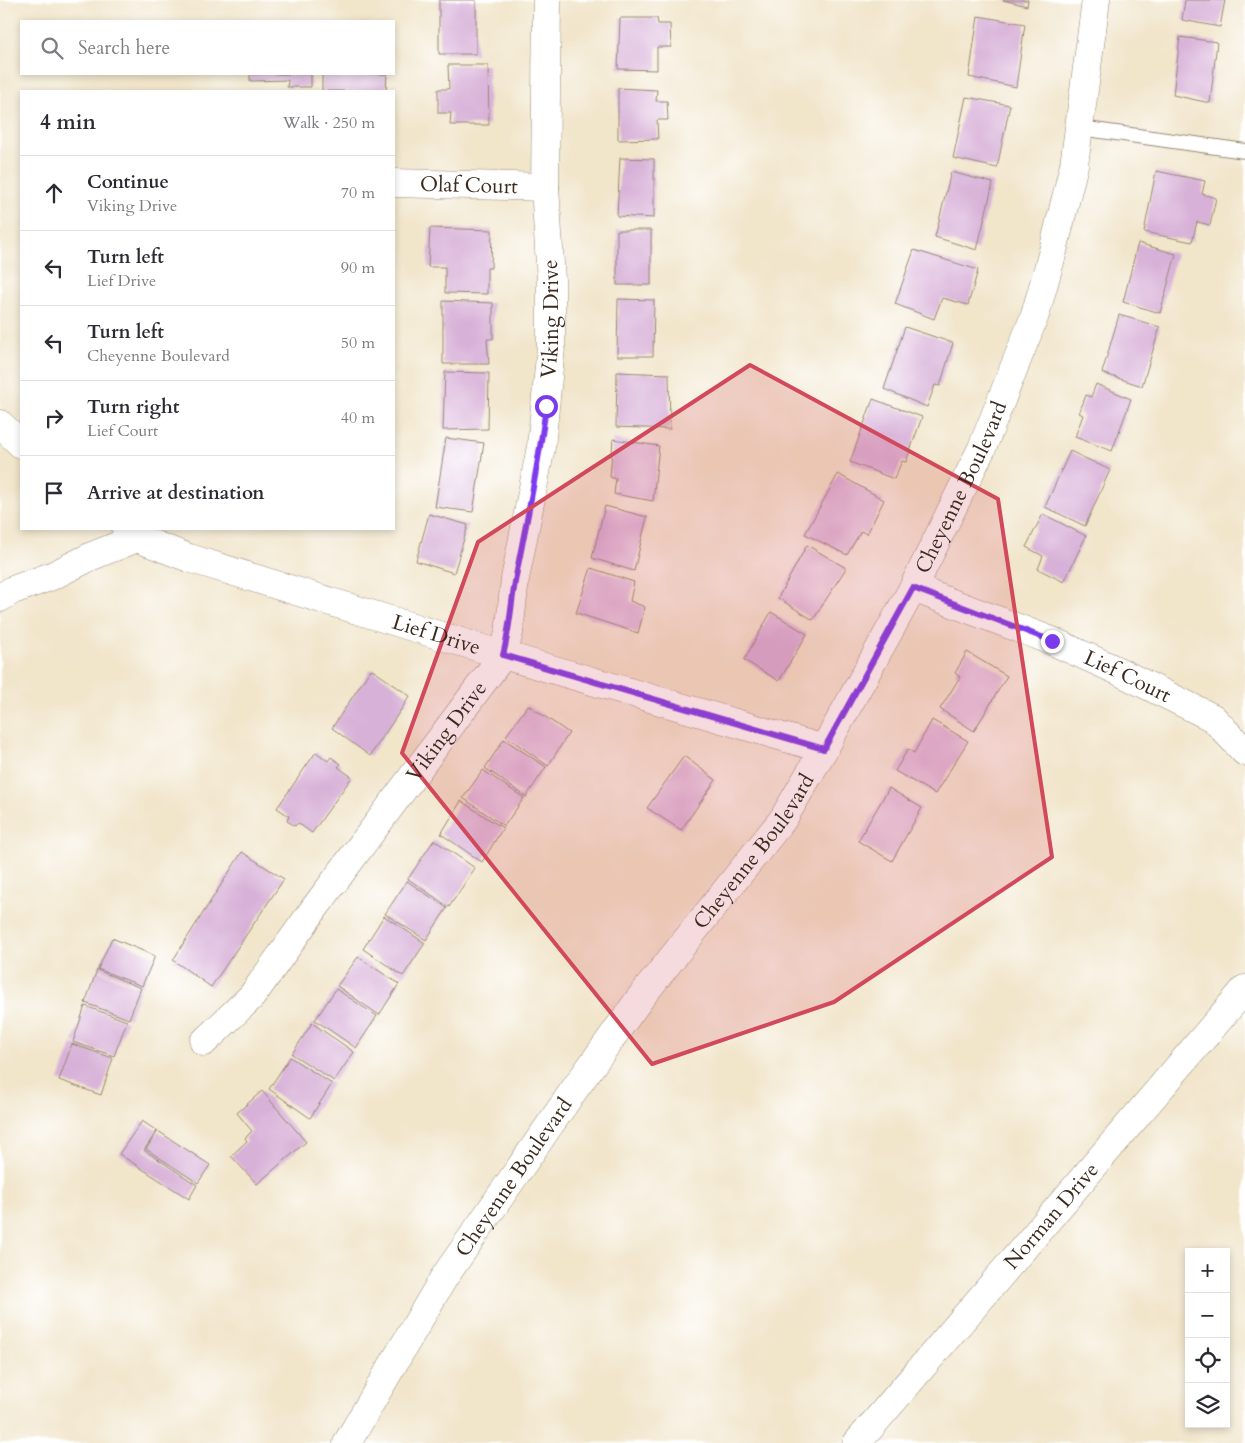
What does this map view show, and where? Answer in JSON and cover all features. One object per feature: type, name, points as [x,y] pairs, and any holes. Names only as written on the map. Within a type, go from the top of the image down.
[{"type":"street","name":"Viking Drive","points":[[204,1042],[252,996],[314,909],[503,655],[509,633],[515,579],[541,447],[551,347],[551,280],[545,187],[547,0]]},
{"type":"street","name":"Cheyenne Boulevard","points":[[347,1443],[443,1279],[576,1087],[641,997],[782,819],[824,749],[913,588],[982,448],[1035,315],[1072,174],[1080,128],[1096,0]]},
{"type":"street","name":"Olaf Court","points":[[395,183],[545,187]]},
{"type":"street","points":[[0,424],[20,443]]},
{"type":"street","name":"Lief Drive","points":[[131,533],[190,558],[503,655],[824,749]]},
{"type":"street","points":[[0,598],[13,590],[52,576],[92,556],[131,533]]},
{"type":"street","name":"Lief Court","points":[[913,588],[1052,641],[1114,669],[1213,718],[1245,752]]},
{"type":"street","name":"Norman Drive","points":[[857,1443],[1245,989]]},
{"type":"lane","points":[[1080,128],[1245,151]]},
{"type":"highlighted area","points":[[750,365],[998,499],[1052,857],[834,1002],[652,1064],[402,753],[478,542]]},
{"type":"building","points":[[439,0],[476,0],[476,54],[439,54]]},
{"type":"building","points":[[1003,0],[1028,0],[1027,6]]},
{"type":"building","points":[[1185,0],[1225,0],[1220,27],[1182,20]]},
{"type":"building","points":[[978,16],[1025,24],[1016,87],[969,77]]},
{"type":"building","points":[[620,18],[657,18],[658,24],[670,24],[671,47],[657,47],[657,70],[618,69]]},
{"type":"building","points":[[1180,37],[1217,42],[1210,103],[1173,95]]},
{"type":"building","points":[[448,65],[488,65],[489,125],[450,125],[451,113],[438,113],[438,89],[449,89]]},
{"type":"building","points":[[250,75],[311,75],[311,87],[287,87],[288,80],[250,81]]},
{"type":"building","points":[[322,75],[387,75],[386,90],[322,90]]},
{"type":"building","points":[[618,88],[657,90],[656,101],[667,101],[668,120],[657,120],[658,139],[618,140]]},
{"type":"building","points":[[966,97],[1010,105],[997,168],[953,158]]},
{"type":"building","points":[[620,158],[654,159],[654,218],[617,216]]},
{"type":"building","points":[[1156,171],[1205,181],[1202,194],[1216,198],[1210,225],[1197,222],[1192,242],[1144,232]]},
{"type":"building","points":[[951,172],[993,183],[977,250],[935,237]]},
{"type":"building","points":[[430,228],[492,230],[491,268],[487,268],[487,294],[445,293],[445,267],[428,267]]},
{"type":"building","points":[[617,230],[651,230],[651,285],[617,285]]},
{"type":"building","points":[[1138,243],[1176,254],[1160,313],[1123,302]]},
{"type":"building","points":[[914,250],[978,270],[968,305],[942,298],[934,319],[895,304]]},
{"type":"building","points":[[618,299],[654,300],[653,356],[617,356]]},
{"type":"building","points":[[443,301],[493,303],[493,339],[487,339],[489,364],[443,364]]},
{"type":"building","points":[[1119,315],[1160,327],[1142,386],[1102,373]]},
{"type":"building","points":[[905,327],[953,343],[940,386],[935,385],[927,407],[884,389]]},
{"type":"building","points":[[445,372],[489,373],[488,429],[443,430]]},
{"type":"building","points":[[617,372],[669,374],[670,429],[616,427]]},
{"type":"building","points":[[1096,384],[1131,399],[1112,451],[1075,437],[1083,415],[1079,413],[1086,395],[1091,397]]},
{"type":"building","points":[[873,399],[922,417],[906,462],[902,461],[894,479],[850,462]]},
{"type":"building","points":[[446,438],[484,443],[473,512],[435,507]]},
{"type":"building","points":[[613,439],[659,446],[653,501],[614,494],[616,479],[610,477]]},
{"type":"building","points":[[1070,451],[1110,470],[1085,526],[1045,507]]},
{"type":"building","points":[[838,474],[884,500],[867,534],[861,531],[847,555],[805,534]]},
{"type":"building","points":[[605,506],[647,517],[634,571],[592,558]]},
{"type":"building","points":[[429,514],[468,525],[454,573],[416,561]]},
{"type":"building","points":[[1043,514],[1086,536],[1064,582],[1038,569],[1043,556],[1026,547]]},
{"type":"building","points":[[807,545],[846,568],[813,620],[778,598]]},
{"type":"building","points":[[591,568],[634,582],[630,601],[645,607],[638,633],[576,613]]},
{"type":"building","points":[[771,612],[807,634],[779,681],[744,660]]},
{"type":"building","points":[[967,652],[1007,676],[974,731],[940,709],[960,677],[955,673]]},
{"type":"building","points":[[371,669],[410,696],[370,756],[332,728]]},
{"type":"building","points":[[528,705],[569,733],[548,766],[506,736]]},
{"type":"building","points":[[932,720],[968,741],[935,794],[895,771],[908,749],[914,753]]},
{"type":"building","points":[[504,739],[546,767],[526,797],[485,768]]},
{"type":"building","points":[[316,752],[328,761],[331,757],[341,764],[338,767],[352,777],[312,833],[298,823],[295,826],[287,821],[289,816],[277,808]]},
{"type":"building","points":[[684,756],[716,780],[681,830],[647,808]]},
{"type":"building","points":[[483,770],[524,798],[504,826],[463,798]]},
{"type":"building","points":[[889,788],[922,808],[892,861],[858,841]]},
{"type":"building","points":[[461,801],[503,828],[482,862],[441,834]]},
{"type":"building","points":[[434,840],[475,868],[449,907],[408,879]]},
{"type":"building","points":[[242,852],[284,879],[211,987],[173,960]]},
{"type":"building","points":[[407,881],[447,908],[426,940],[385,914]]},
{"type":"building","points":[[384,916],[425,943],[403,976],[363,949]]},
{"type":"building","points":[[112,938],[155,956],[142,986],[98,969]]},
{"type":"building","points":[[358,957],[399,984],[379,1015],[337,986]]},
{"type":"building","points":[[97,970],[141,988],[129,1019],[85,1003]]},
{"type":"building","points":[[336,989],[377,1016],[356,1048],[315,1020]]},
{"type":"building","points":[[85,1006],[127,1021],[114,1056],[73,1042]]},
{"type":"building","points":[[312,1023],[354,1052],[334,1081],[292,1054]]},
{"type":"building","points":[[72,1044],[113,1058],[101,1095],[59,1080]]},
{"type":"building","points":[[290,1057],[332,1084],[310,1118],[269,1089]]},
{"type":"building","points":[[262,1091],[306,1142],[257,1184],[231,1156],[247,1141],[245,1138],[252,1131],[237,1113]]},
{"type":"building","points":[[142,1121],[157,1131],[144,1150],[197,1185],[189,1199],[119,1154]]},
{"type":"building","points":[[158,1131],[210,1165],[198,1183],[146,1149]]},
{"type":"route","points":[[546,406],[541,447],[515,579],[509,633],[503,655],[824,749],[913,588],[1052,641]]}]
